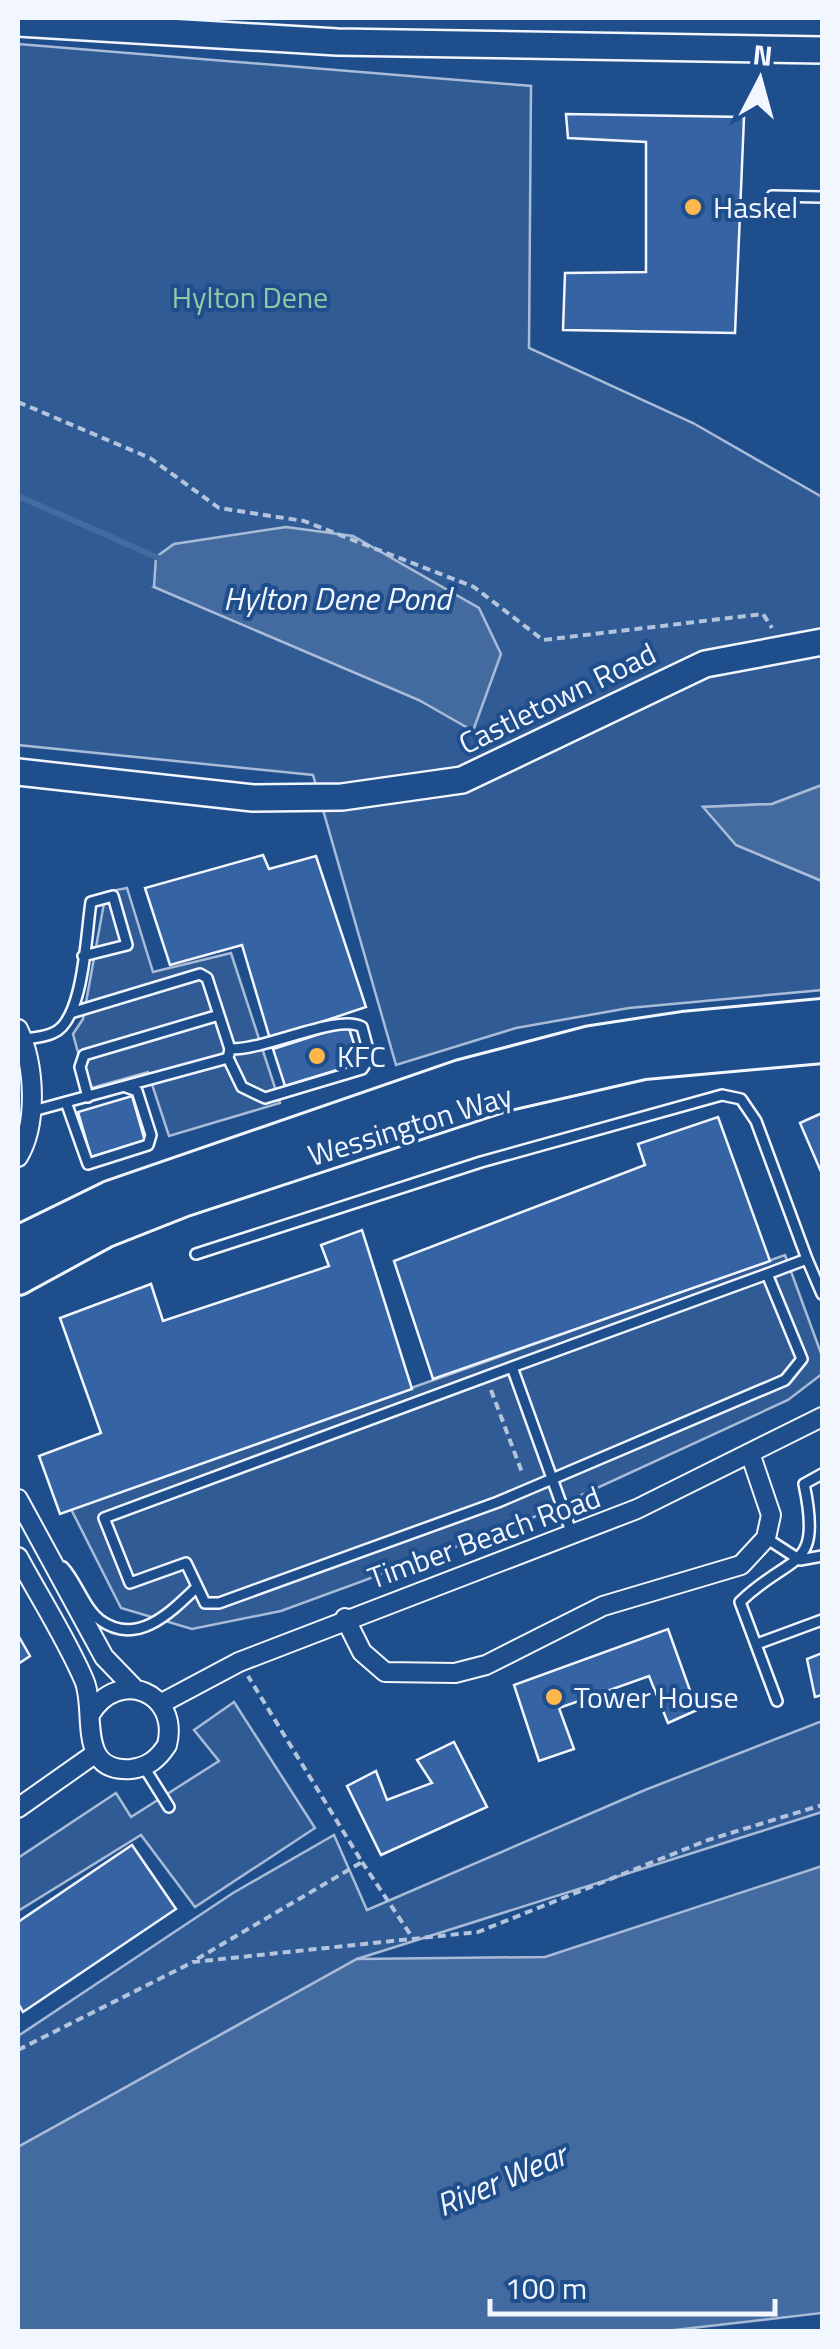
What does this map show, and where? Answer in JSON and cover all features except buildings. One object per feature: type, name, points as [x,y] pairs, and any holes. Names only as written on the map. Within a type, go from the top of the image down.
[{"type":"highway","name":"Wessington Way","points":[[18,1243],[110,1198],[461,1076],[591,1043],[683,1028],[822,1016]]},
{"type":"highway","name":"Wessington Way","points":[[18,1278],[106,1230],[182,1200],[504,1094],[644,1062],[822,1046]]},
{"type":"street","points":[[18,23],[337,42],[822,50]]},
{"type":"street","name":"Castletown Road","points":[[18,772],[252,798],[342,797],[462,780],[706,664],[822,642]]},
{"type":"street","points":[[18,1157],[30,1112],[30,1067],[20,1034]]},
{"type":"street","name":"Timber Beach Road","points":[[162,1704],[239,1662],[346,1618],[638,1509],[822,1416]]},
{"type":"street","points":[[346,1618],[362,1652],[385,1672],[428,1676],[474,1670],[603,1606],[741,1565],[766,1538],[772,1515],[750,1453]]},
{"type":"street","points":[[18,1499],[104,1658],[133,1687],[162,1704],[169,1719],[167,1745],[144,1767],[124,1770],[96,1754],[88,1735],[86,1684],[18,1558]]},
{"type":"street","points":[[90,1713],[108,1692],[133,1687]]},
{"type":"street","points":[[18,1808],[96,1754]]},
{"type":"lane","points":[[772,196],[822,197]]},
{"type":"lane","points":[[20,1034],[56,1033],[74,1012],[91,902],[113,896],[128,945],[83,956]]},
{"type":"lane","points":[[30,1112],[126,1087],[229,1053],[254,1050],[344,1020],[362,1026],[370,1057],[362,1070],[265,1098],[242,1087],[229,1053],[207,978],[200,974],[74,1012]]},
{"type":"lane","points":[[88,1096],[80,1067],[84,1056],[219,1015]]},
{"type":"lane","points":[[66,1102],[88,1164],[148,1145],[150,1135],[137,1090],[126,1087]]},
{"type":"lane","points":[[196,1254],[480,1162],[722,1095],[741,1099],[756,1121],[822,1294]]},
{"type":"lane","points":[[767,1274],[802,1358],[785,1380],[528,1489],[219,1603],[205,1604],[186,1563],[130,1583],[104,1518],[807,1259]]},
{"type":"lane","points":[[512,1366],[572,1534]]},
{"type":"lane","points":[[800,1560],[813,1524],[804,1484],[822,1474]]},
{"type":"lane","points":[[766,1538],[800,1560]]},
{"type":"lane","points":[[43,1548],[72,1577],[98,1619],[121,1628],[147,1628],[196,1588]]},
{"type":"lane","points":[[777,1701],[740,1602],[800,1560],[822,1556]]},
{"type":"lane","points":[[757,1644],[822,1620]]},
{"type":"lane","points":[[144,1767],[169,1807]]},
{"type":"path","points":[[18,402],[150,458],[220,508],[304,521],[474,587],[544,640],[764,614],[786,649]]},
{"type":"path","points":[[486,1376],[528,1489]]},
{"type":"path","points":[[239,1662],[414,1940]]},
{"type":"path","points":[[192,1962],[478,1932],[708,1840],[822,1806]]},
{"type":"path","points":[[18,2050],[192,1962],[362,1862]]},
{"type":"shaded area","name":"Hylton Dene","points":[[18,44],[531,86],[529,348],[693,423],[822,497],[822,785],[772,804],[704,807],[736,845],[822,881],[822,990],[629,1008],[516,1028],[396,1065],[313,775],[18,745]],"holes":[[[286,527],[473,730],[419,700],[154,587]]]},
{"type":"shaded area","points":[[127,888],[153,972],[231,953],[280,1103],[169,1136],[148,1072],[88,1089],[73,1034],[83,1019],[106,892]]},
{"type":"shaded area","points":[[785,1255],[822,1356],[822,1374],[788,1400],[521,1523],[281,1611],[192,1629],[121,1608],[71,1509]]},
{"type":"shaded area","points":[[234,1702],[315,1828],[195,1907],[141,1835],[18,1911],[18,1858],[116,1793],[131,1817],[219,1761],[194,1730]]},
{"type":"shaded area","points":[[822,1721],[822,1812],[357,1959],[18,2147],[18,2036],[233,1893],[334,1835],[367,1910],[645,1790]]},
{"type":"water","name":"Hylton Dene Pond","points":[[286,527],[353,536],[479,608],[501,654],[473,731],[419,700],[154,587],[156,557],[174,544]]},
{"type":"water","points":[[822,785],[822,881],[736,845],[703,807],[772,804]]},
{"type":"water","name":"River Wear","points":[[822,1866],[822,2313],[657,2332],[18,2331],[18,2147],[357,1959],[545,1957]]},
{"type":"waterway","points":[[18,496],[163,560]]},
{"type":"place","name":"Haskel","points":[[693,207]]},
{"type":"place","name":"KFC","points":[[317,1056]]},
{"type":"place","name":"Tower House","points":[[554,1697]]}]
